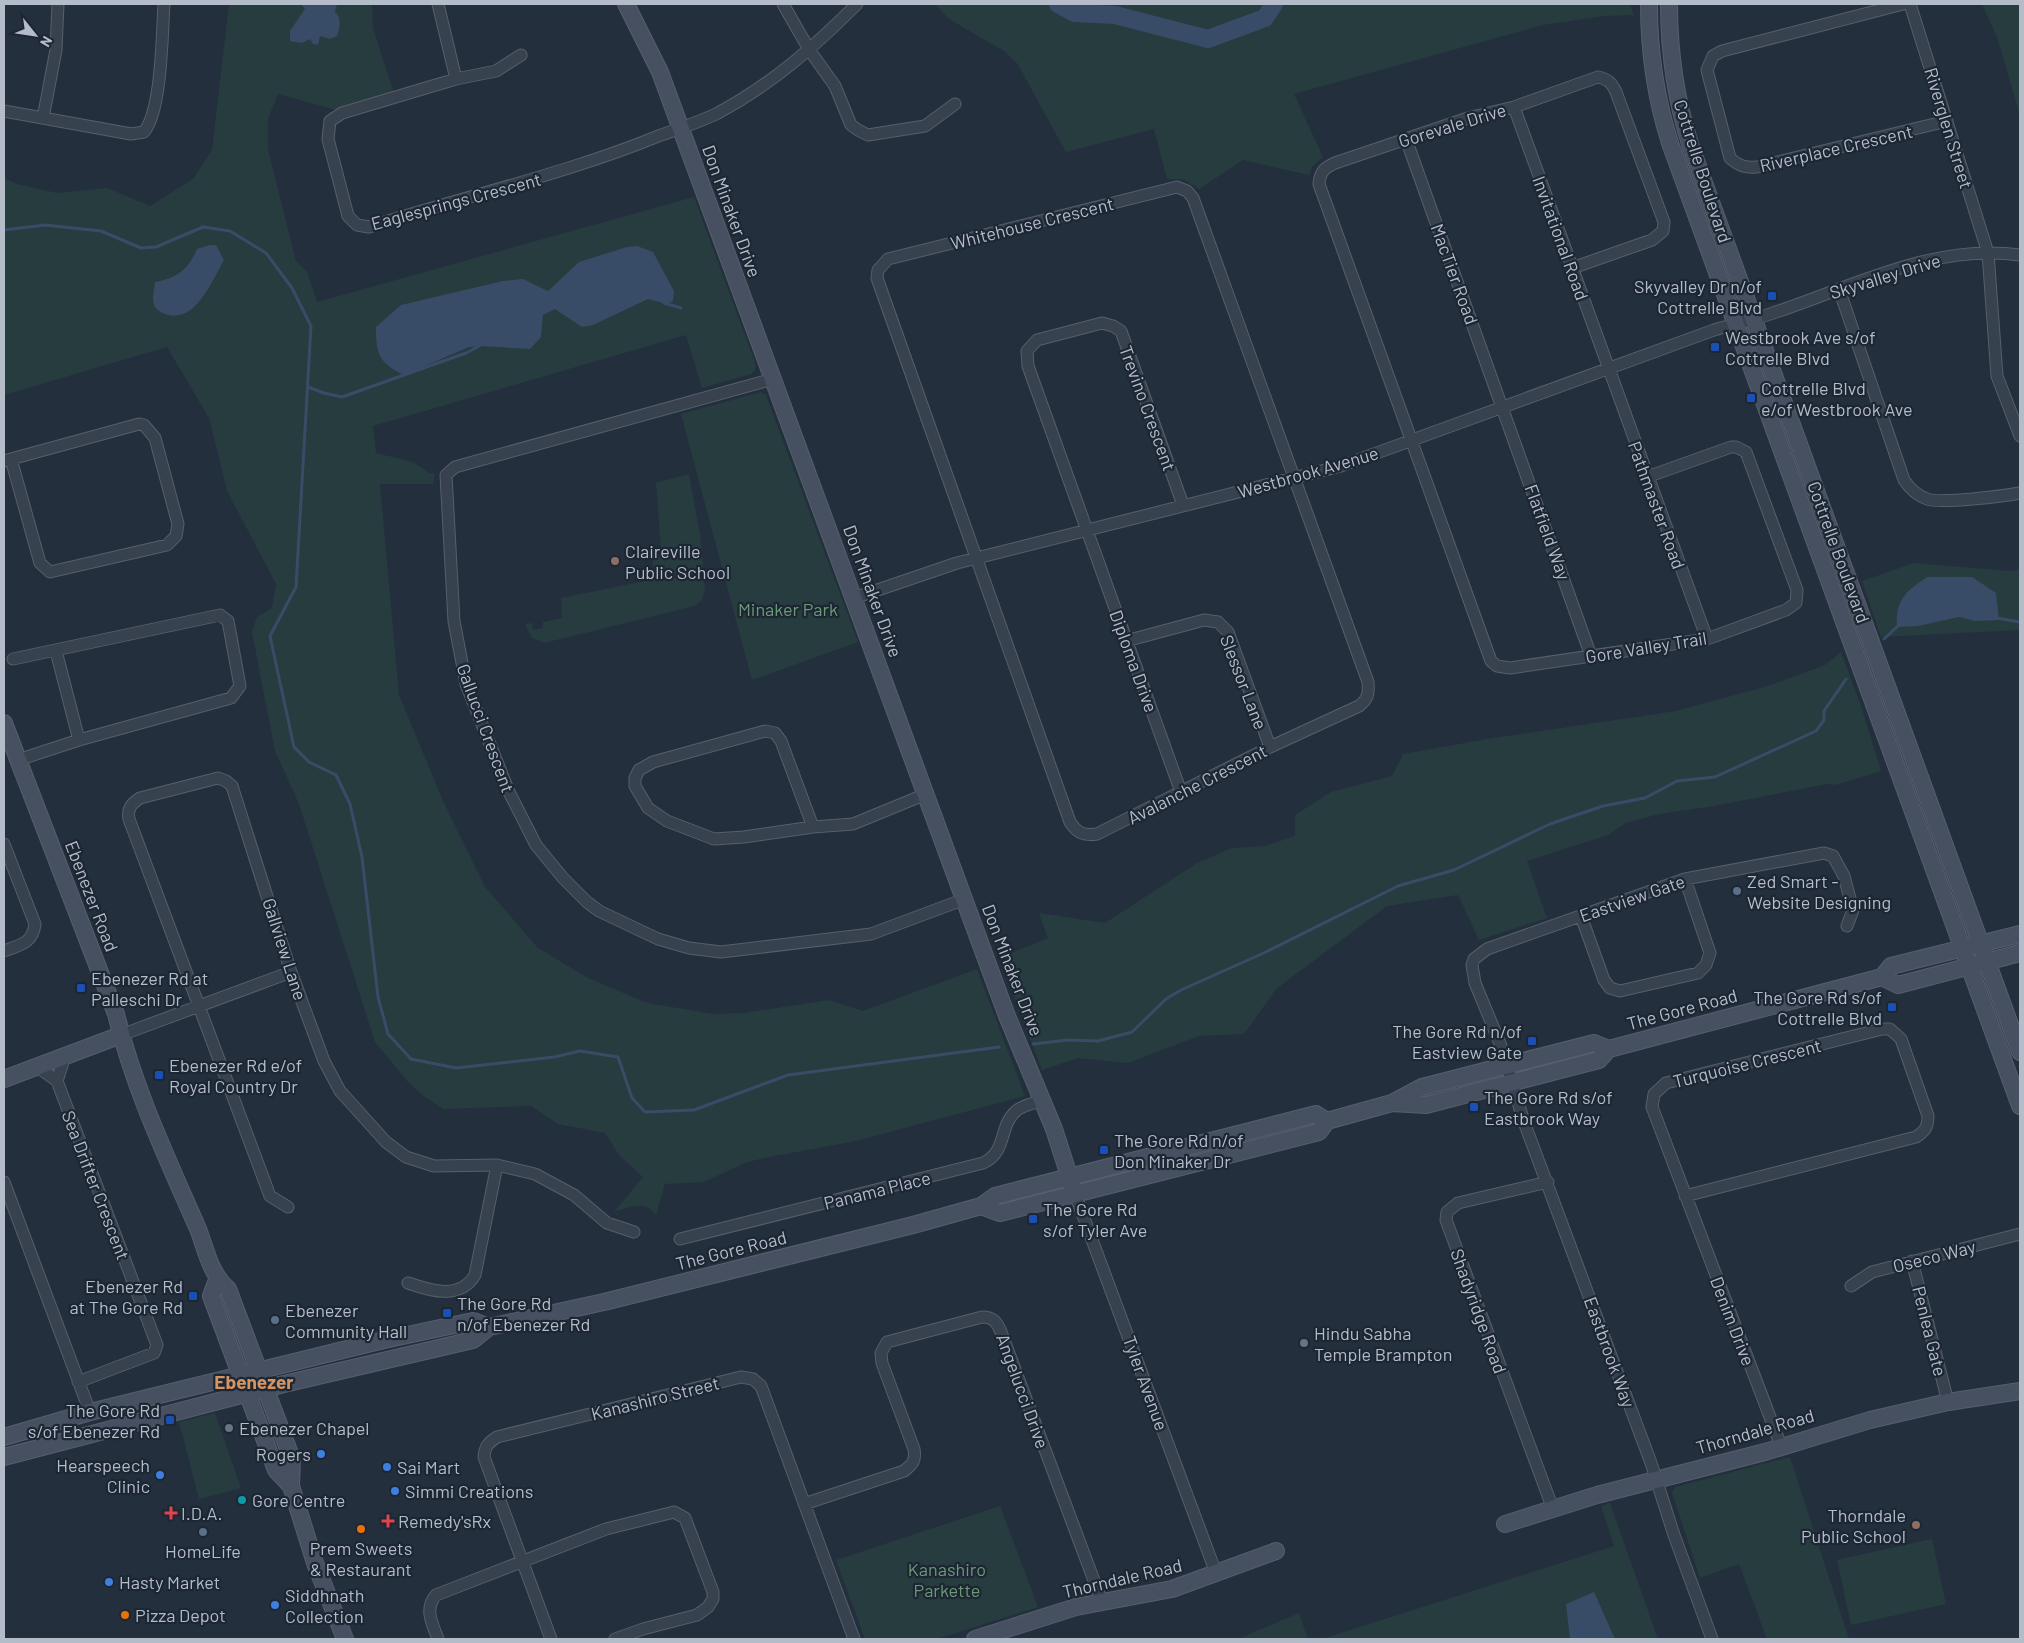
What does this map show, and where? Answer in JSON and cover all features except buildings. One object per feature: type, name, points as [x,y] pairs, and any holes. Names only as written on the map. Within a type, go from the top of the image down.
[{"type":"main road","name":"Don Minaker Drive","points":[[626,4],[660,72],[1007,1016],[1042,1101],[1075,1194]]},
{"type":"main road","name":"Cottrelle Boulevard","points":[[1650,4],[1654,67],[1666,131],[2020,1106]]},
{"type":"main road","name":"Cottrelle Boulevard","points":[[1669,4],[1673,66],[1685,126],[1753,319],[2020,1052]]},
{"type":"main road","name":"Ebenezer Road","points":[[4,723],[116,1014],[127,1057],[160,1144],[218,1280],[228,1289],[266,1388],[292,1459],[291,1486],[315,1563],[345,1639]]},
{"type":"main road","name":"The Gore Road","points":[[1392,1103],[1426,1105],[1598,1060],[1609,1049],[1882,977],[1891,966],[2020,934]]},
{"type":"main road","name":"The Gore Road","points":[[1882,977],[1898,984],[2020,954]]},
{"type":"main road","points":[[4,1079],[121,1035]]},
{"type":"main road","name":"The Gore Road","points":[[981,1206],[1000,1213],[1319,1132],[1327,1121],[1392,1103],[1422,1087],[1594,1043],[1609,1049]]},
{"type":"main road","name":"The Gore Road","points":[[4,1457],[248,1392],[473,1340],[489,1328],[604,1302],[981,1206],[995,1196],[1070,1176],[1316,1114],[1327,1121]]},
{"type":"main road","name":"Ebenezer Road","points":[[218,1280],[211,1296],[242,1374],[276,1470],[291,1486]]},
{"type":"main road","name":"The Gore Road","points":[[4,1437],[90,1412],[242,1374],[473,1321],[489,1328]]},
{"type":"main road","name":"Thorndale Road","points":[[1505,1524],[1657,1479],[1870,1420],[1948,1402],[2020,1391]]},
{"type":"main road","name":"Thorndale Road","points":[[975,1639],[1076,1608],[1150,1595],[1276,1550]]},
{"type":"street","points":[[43,118],[56,50],[58,4]]},
{"type":"street","points":[[4,111],[131,134],[144,132],[150,123],[160,73],[164,4]]},
{"type":"street","points":[[438,4],[456,79]]},
{"type":"street","points":[[783,4],[810,51],[835,86],[851,125],[868,135],[925,126],[955,104]]},
{"type":"street","name":"Eaglesprings Crescent","points":[[521,55],[496,71],[456,79],[342,113],[330,121],[328,139],[348,216],[357,225],[369,228],[566,170],[681,128],[717,113],[767,82],[810,51],[857,4]]},
{"type":"street","name":"Riverplace Crescent","points":[[1903,4],[1722,51],[1713,56],[1707,70],[1730,158],[1738,165],[1747,168],[1757,167],[1947,121]]},
{"type":"street","name":"Riverglen Street","points":[[1910,4],[1988,253],[1997,376],[2020,436]]},
{"type":"street","name":"Gorevale Drive","points":[[1410,441],[1319,184],[1319,176],[1327,167],[1468,118],[1514,106],[1598,77],[1610,82],[1616,92],[1664,222],[1662,231],[1652,240],[1572,268]]},
{"type":"street","name":"Invitational Road","points":[[1514,106],[1608,370]]},
{"type":"street","name":"MacTier Road","points":[[1406,139],[1503,408]]},
{"type":"street","name":"Whitehouse Crescent","points":[[975,558],[878,284],[878,270],[888,259],[1177,187],[1183,188],[1193,198],[1295,478]]},
{"type":"street","name":"Skyvalley Drive","points":[[1753,319],[1919,262],[1951,256],[1988,253],[2020,255]]},
{"type":"street","points":[[1839,289],[1904,480],[1912,491],[1929,500],[1984,498],[2020,493]]},
{"type":"street","name":"Westbrook Avenue","points":[[854,598],[922,573],[975,558],[1341,466],[1714,330],[1753,319]]},
{"type":"street","name":"Trevino Crescent","points":[[1087,530],[1028,366],[1028,351],[1037,340],[1102,323],[1113,326],[1121,332],[1183,505]]},
{"type":"street","name":"Pathmaster Road","points":[[1608,370],[1707,639]]},
{"type":"street","name":"Gallucci Crescent","points":[[773,379],[455,467],[446,476],[454,621],[466,684],[509,792],[536,844],[549,862],[577,894],[599,912],[658,939],[689,948],[720,952],[862,936],[964,899]]},
{"type":"street","name":"Flatfield Way","points":[[1503,408],[1591,656]]},
{"type":"street","points":[[139,424],[144,425],[155,438],[178,524],[176,536],[167,544],[50,572],[40,563],[7,460],[139,424]]},
{"type":"street","name":"Gore Valley Trail","points":[[1410,441],[1491,661],[1497,666],[1510,668],[1707,639],[1786,610],[1796,603],[1797,590],[1746,452],[1736,447],[1731,447],[1647,477]]},
{"type":"street","name":"Avalanche Crescent","points":[[975,558],[1070,822],[1074,829],[1088,835],[1097,834],[1270,747],[1359,706],[1366,700],[1369,692],[1368,682],[1295,478]]},
{"type":"street","name":"Diploma Drive","points":[[1087,530],[1181,792]]},
{"type":"street","points":[[13,659],[220,615],[228,621],[240,686],[231,698],[79,740],[18,760]]},
{"type":"street","name":"Slessor Lane","points":[[1126,641],[1204,620],[1218,622],[1228,632],[1270,747]]},
{"type":"street","points":[[56,651],[79,740]]},
{"type":"street","points":[[812,827],[781,741],[775,733],[766,731],[653,762],[638,770],[635,778],[635,786],[640,797],[657,816],[693,833],[714,839],[853,824],[926,794]]},
{"type":"street","name":"Gallview Lane","points":[[288,1207],[270,1196],[129,819],[128,813],[132,804],[140,798],[218,778],[232,786],[291,972],[324,1060],[335,1085],[386,1142],[406,1157],[434,1166],[497,1165],[525,1171],[548,1180],[574,1195],[607,1223],[634,1232]]},
{"type":"street","points":[[4,844],[34,924],[34,934],[29,941],[4,950]]},
{"type":"street","name":"Eastview Gate","points":[[1506,1065],[1492,1022],[1475,983],[1472,965],[1474,959],[1487,949],[1685,879],[1824,853],[1832,856],[1844,876],[1852,910],[1847,926]]},
{"type":"street","points":[[1581,916],[1604,980],[1610,988],[1620,991],[1698,973],[1706,965],[1710,952],[1685,879]]},
{"type":"street","points":[[121,1035],[291,972]]},
{"type":"street","name":"Turquoise Crescent","points":[[1882,1029],[1890,1029],[1901,1039],[1928,1116],[1928,1125],[1916,1137],[1686,1196],[1652,1107],[1654,1094],[1659,1087],[1666,1083],[1882,1029]]},
{"type":"street","points":[[38,1067],[58,1081],[65,1056]]},
{"type":"street","name":"Eastbrook Way","points":[[1506,1065],[1524,1122],[1548,1182],[1657,1479],[1674,1535],[1712,1639]]},
{"type":"street","name":"Sea Drifter Crescent","points":[[58,1081],[157,1345],[154,1353],[78,1382]]},
{"type":"street","name":"Panama Place","points":[[680,1239],[983,1163],[992,1159],[998,1152],[1011,1116],[1018,1110],[1042,1101]]},
{"type":"street","points":[[408,1283],[439,1293],[462,1288],[469,1284],[475,1274],[497,1165]]},
{"type":"street","points":[[4,1182],[90,1412]]},
{"type":"street","name":"Shadyridge Road","points":[[1548,1182],[1458,1203],[1447,1212],[1446,1220],[1553,1509]]},
{"type":"street","name":"Tyler Avenue","points":[[1075,1194],[1216,1573]]},
{"type":"street","name":"Denim Drive","points":[[1686,1196],[1781,1446]]},
{"type":"street","name":"Oseco Way","points":[[1851,1286],[1872,1272],[2020,1234]]},
{"type":"street","name":"Penlea Gate","points":[[1912,1261],[1948,1402]]},
{"type":"street","name":"Angelucci Drive","points":[[804,1504],[904,1471],[912,1464],[915,1458],[914,1448],[882,1363],[881,1353],[887,1342],[934,1328],[989,1317],[995,1321],[1002,1332],[1102,1602]]},
{"type":"street","name":"Kanashiro Street","points":[[551,1639],[484,1457],[484,1449],[489,1442],[497,1438],[741,1377],[753,1379],[761,1386],[854,1639]]},
{"type":"street","points":[[438,1639],[428,1612],[436,1595],[606,1529],[674,1512],[684,1518],[713,1592],[713,1599],[708,1607],[697,1615],[615,1639]]},
{"type":"green space","points":[[229,4],[372,4],[373,28],[394,93],[336,110],[278,94],[268,119],[268,150],[296,261],[307,272],[317,302],[694,197],[756,365],[755,371],[751,374],[702,388],[686,335],[373,426],[376,453],[413,462],[429,473],[435,473],[433,484],[380,484],[399,695],[443,801],[485,887],[537,947],[586,977],[647,1003],[714,1014],[743,1013],[829,1000],[863,1011],[977,969],[1025,1096],[856,1141],[748,1162],[703,1182],[665,1184],[656,1215],[647,1207],[642,1206],[615,1211],[643,1177],[619,1155],[605,1133],[558,1124],[531,1106],[443,1109],[421,1094],[408,1082],[375,1042],[299,804],[275,751],[252,632],[257,617],[272,608],[276,584],[227,491],[209,418],[167,347],[4,395],[4,178],[17,184],[57,193],[107,188],[150,206],[193,179],[212,150]]},
{"type":"green space","points":[[935,4],[1630,4],[1634,15],[1605,16],[1543,25],[1294,94],[1323,157],[1312,167],[1309,175],[1243,160],[1199,189],[1183,179],[1167,179],[1154,129],[1066,152],[1017,63],[1004,51],[949,19]]},
{"type":"green space","points":[[1982,4],[2020,4],[2020,116],[1998,40]]},
{"type":"green space","name":"Minaker Park","points":[[761,392],[766,395],[858,642],[752,680],[681,414]]},
{"type":"green space","points":[[689,474],[700,535],[705,589],[702,600],[695,606],[544,643],[532,638],[525,624],[532,623],[533,630],[543,628],[543,622],[562,618],[561,598],[655,579],[651,552],[661,550],[656,483]]},
{"type":"green space","points":[[1914,563],[2011,571],[2020,569],[2020,630],[1881,637],[1862,581]]},
{"type":"green space","points":[[1841,652],[1861,706],[1881,771],[1835,785],[1827,784],[1714,806],[1659,814],[1626,823],[1608,835],[1527,861],[1547,918],[1479,940],[1458,895],[1387,906],[1276,989],[1244,1034],[1199,1036],[1128,1063],[1078,1058],[1042,1070],[999,958],[1048,938],[1039,913],[1105,923],[1197,863],[1232,848],[1265,846],[1295,836],[1295,815],[1331,792],[1392,776],[1403,754],[1493,738],[1676,711],[1768,686],[1825,665]]},
{"type":"green space","points":[[215,1413],[241,1488],[199,1499],[179,1422]]},
{"type":"green space","points":[[1790,1457],[1849,1639],[1767,1639],[1739,1564],[1700,1578],[1672,1493],[1675,1487]]},
{"type":"green space","points":[[1610,1503],[1658,1639],[1322,1639],[1614,1546],[1601,1506]]},
{"type":"green space","name":"Kanashiro Parkette","points":[[1000,1506],[1038,1607],[937,1639],[865,1639],[836,1560]]},
{"type":"green space","points":[[1932,1539],[1946,1604],[1851,1625],[1837,1560]]},
{"type":"green space","points":[[1299,1613],[1308,1639],[1238,1639]]},
{"type":"water","points":[[301,4],[337,4],[335,12],[339,17],[340,23],[337,36],[330,39],[320,36],[318,45],[313,44],[310,39],[302,43],[290,41],[290,31],[305,9]]},
{"type":"water","points":[[216,245],[224,260],[201,299],[194,307],[176,316],[165,314],[156,309],[153,301],[155,282],[170,278],[181,272],[186,268],[197,249]]},
{"type":"water","points":[[637,246],[653,252],[674,291],[673,301],[667,304],[648,299],[593,325],[582,327],[555,309],[543,315],[541,337],[530,349],[469,347],[404,375],[384,362],[378,351],[376,327],[401,305],[503,281],[523,279],[548,291],[579,262],[627,247]]},
{"type":"water","points":[[1927,577],[1972,577],[1996,593],[1999,620],[1975,621],[1959,617],[1918,626],[1897,627],[1898,610],[1903,597]]},
{"type":"water","points":[[1594,1592],[1615,1639],[1570,1639],[1566,1604]]},
{"type":"waterway","points":[[1058,4],[1074,13],[1115,15],[1208,39],[1265,18],[1274,4]]},
{"type":"waterway","points":[[4,230],[45,225],[101,231],[141,248],[156,247],[203,227],[230,231],[266,253],[292,288],[311,326],[296,587],[270,636],[294,747],[309,762],[336,775],[350,804],[362,857],[378,997],[388,1034],[411,1059],[456,1068],[554,1057],[580,1051],[618,1057],[632,1098],[645,1112],[694,1110],[788,1075],[999,1047]]},
{"type":"waterway","points":[[664,303],[681,308]]},
{"type":"waterway","points":[[308,387],[342,397],[466,353],[485,343]]},
{"type":"waterway","points":[[1997,618],[2020,622]]},
{"type":"waterway","points":[[1884,639],[1899,625]]},
{"type":"waterway","points":[[1033,1044],[1068,1040],[1098,1041],[1132,1032],[1166,999],[1181,990],[1266,952],[1398,886],[1454,870],[1550,824],[1603,806],[1645,798],[1677,781],[1715,777],[1816,731],[1824,720],[1824,711],[1846,679]]},
{"type":"place","name":"Skyvalley Dr n/of Cottrelle Blvd","points":[[1772,296]]},
{"type":"place","name":"Westbrook Ave s/of Cottrelle Blvd","points":[[1715,347]]},
{"type":"place","name":"Cottrelle Blvd e/of Westbrook Ave","points":[[1751,398]]},
{"type":"place","name":"Claireville Public School","points":[[615,561]]},
{"type":"place","name":"Zed Smart - Website Designing","points":[[1737,891]]},
{"type":"place","name":"Ebenezer Rd at Palleschi Dr","points":[[81,988]]},
{"type":"place","name":"The Gore Rd s/of Cottrelle Blvd","points":[[1892,1007]]},
{"type":"place","name":"The Gore Rd n/of Eastview Gate","points":[[1532,1041]]},
{"type":"place","name":"Ebenezer Rd e/of Royal Country Dr","points":[[159,1075]]},
{"type":"place","name":"The Gore Rd s/of Eastbrook Way","points":[[1474,1107]]},
{"type":"place","name":"The Gore Rd n/of Don Minaker Dr","points":[[1104,1150]]},
{"type":"place","name":"The Gore Rd s/of Tyler Ave","points":[[1033,1219]]},
{"type":"place","name":"Ebenezer Rd at The Gore Rd","points":[[193,1296]]},
{"type":"place","name":"The Gore Rd n/of Ebenezer Rd","points":[[447,1313]]},
{"type":"place","name":"Ebenezer Community Hall","points":[[275,1320]]},
{"type":"place","name":"Hindu Sabha Temple Brampton","points":[[1304,1343]]},
{"type":"place","name":"The Gore Rd s/of Ebenezer Rd","points":[[170,1420]]},
{"type":"place","name":"Ebenezer Chapel","points":[[229,1428]]},
{"type":"place","name":"Rogers","points":[[321,1454]]},
{"type":"place","name":"Sai Mart","points":[[387,1467]]},
{"type":"place","name":"Hearspeech Clinic","points":[[160,1475]]},
{"type":"place","name":"Simmi Creations","points":[[395,1491]]},
{"type":"place","name":"Gore Centre","points":[[242,1500]]},
{"type":"place","name":"I.D.A.","points":[[171,1513]]},
{"type":"place","name":"Remedy'sRx","points":[[388,1521]]},
{"type":"place","name":"Thorndale Public School","points":[[1916,1525]]},
{"type":"place","name":"Prem Sweets & Restaurant","points":[[361,1529]]},
{"type":"place","name":"HomeLife","points":[[203,1532]]},
{"type":"place","name":"Hasty Market","points":[[109,1582]]},
{"type":"place","name":"Siddhnath Collection","points":[[275,1605]]},
{"type":"place","name":"Pizza Depot","points":[[125,1615]]},
{"type":"district","name":"Ebenezer","points":[[254,1381]]}]
